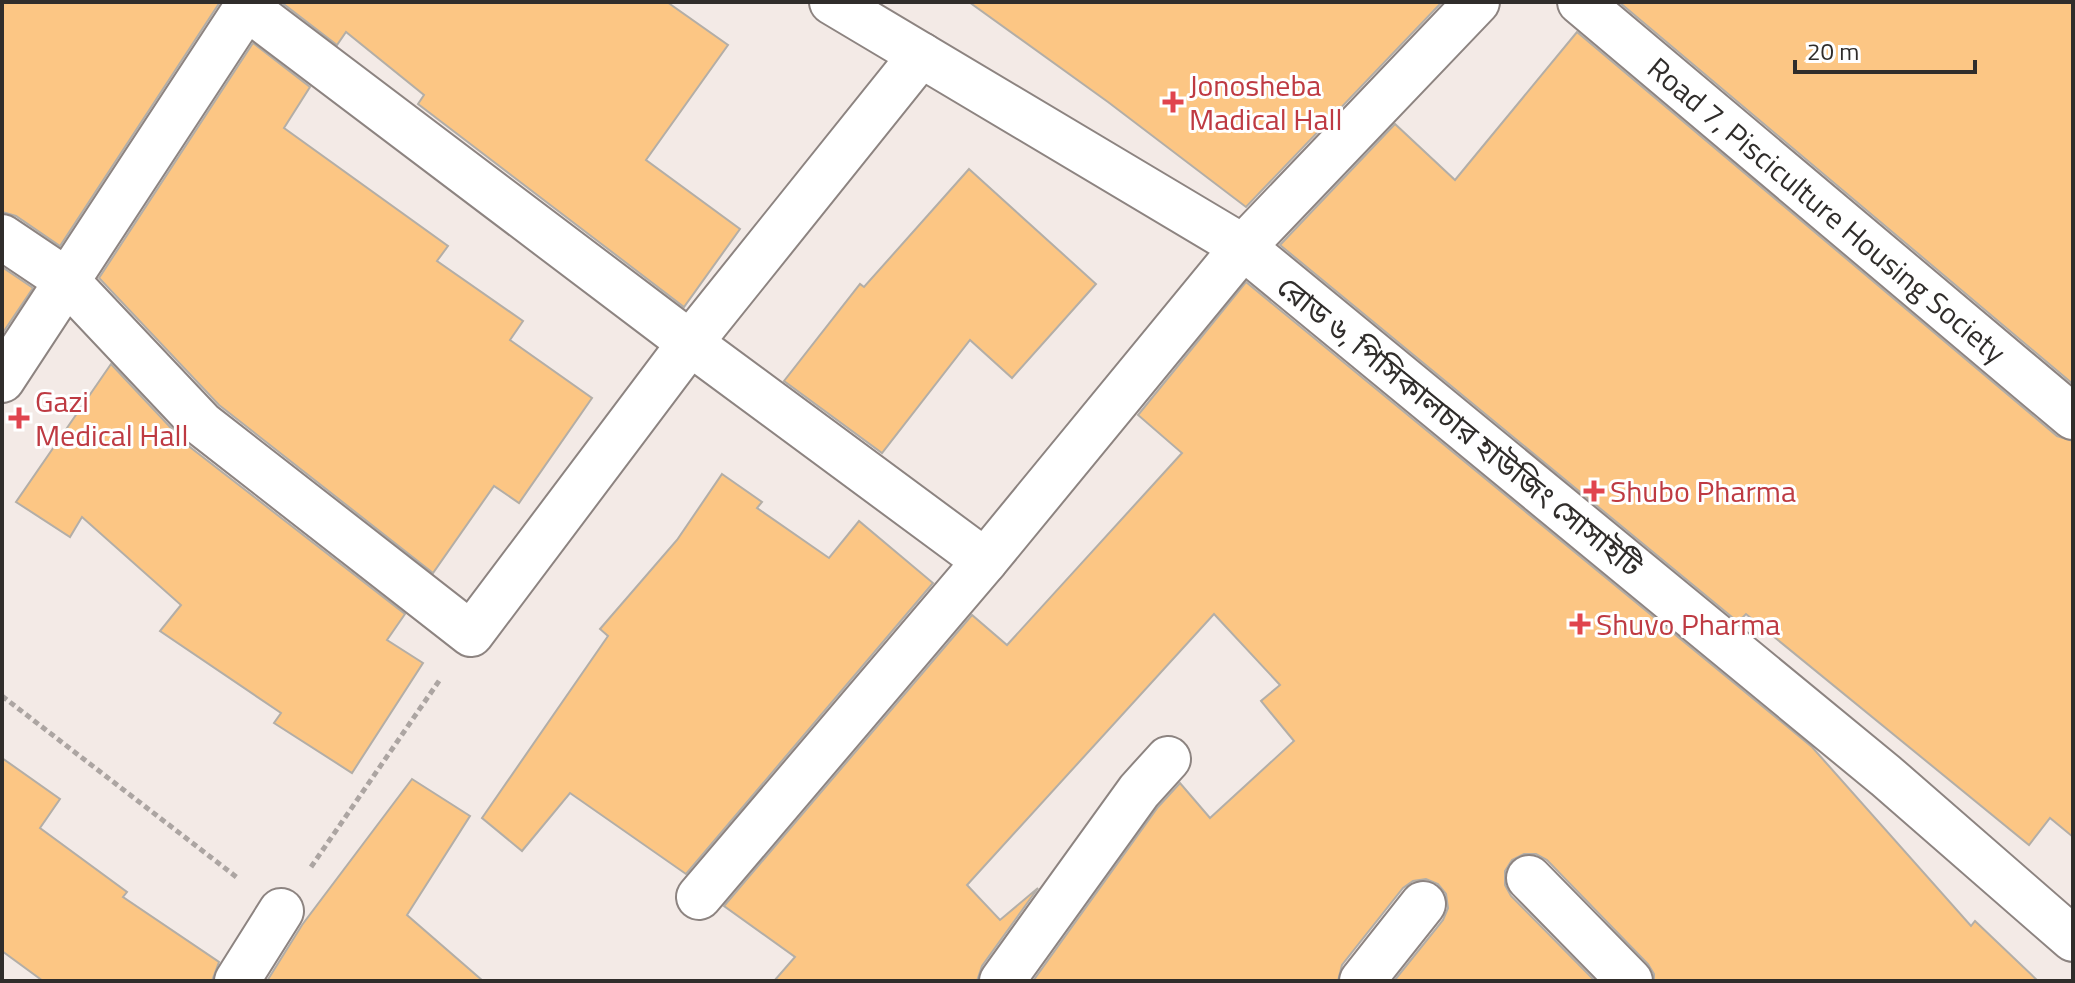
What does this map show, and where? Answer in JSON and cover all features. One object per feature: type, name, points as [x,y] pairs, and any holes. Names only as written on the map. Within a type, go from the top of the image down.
[{"type":"street","name":"রোড ৬, পিসিকালচার হাউজিং সোসাইটি","points":[[832,2],[1243,247],[1874,766],[2073,939]]},
{"type":"street","points":[[699,897],[985,561],[1243,247],[1477,2]]},
{"type":"street","name":"Road 7, Pisciculture Housing Society","points":[[1580,2],[2073,417]]},
{"type":"street","points":[[2,380],[248,5],[690,343],[985,561]]},
{"type":"street","points":[[2,237],[66,280],[202,424],[471,634],[690,343],[921,55]]},
{"type":"street","points":[[1002,981],[1139,791],[1168,759]]},
{"type":"street","points":[[1529,878],[1630,981]]},
{"type":"street","points":[[1362,981],[1423,904]]},
{"type":"street","points":[[237,981],[281,911]]},
{"type":"path","points":[[2,696],[281,911],[471,634]]},
{"type":"building","points":[[2,2],[220,2],[60,246],[16,216],[2,212]]},
{"type":"building","points":[[281,2],[667,2],[728,45],[646,160],[740,229],[684,307],[418,104],[424,95],[346,32],[337,45]]},
{"type":"building","points":[[969,2],[1442,2],[1246,207]]},
{"type":"building","points":[[1619,2],[2073,2],[2073,384]]},
{"type":"building","points":[[1577,32],[2057,436],[2073,441],[2073,837],[2050,818],[2029,845],[1746,614],[1738,622],[1280,245],[1395,124],[1455,180]]},
{"type":"building","points":[[253,43],[310,87],[284,128],[448,246],[437,261],[523,321],[510,340],[592,398],[519,503],[494,486],[433,573],[219,405],[99,278]]},
{"type":"building","points":[[969,169],[1096,284],[1012,378],[970,340],[882,453],[784,381],[860,284],[864,287]]},
{"type":"building","points":[[2,267],[33,288],[2,334]]},
{"type":"building","points":[[1246,282],[1812,747],[1971,926],[1975,921],[2038,981],[1654,981],[1648,964],[1547,860],[1536,854],[1524,854],[1512,860],[1505,871],[1505,885],[1511,896],[1595,981],[1394,981],[1443,920],[1448,908],[1446,894],[1438,884],[1426,879],[1413,881],[1403,888],[1342,965],[1338,981],[1033,981],[1158,807],[1180,783],[1210,818],[1294,741],[1261,701],[1280,685],[1214,614],[967,885],[1000,920],[1038,888],[982,966],[977,981],[774,981],[795,957],[724,906],[972,615],[1007,645],[1182,453],[1138,415]]},
{"type":"building","points":[[111,364],[186,444],[405,614],[387,640],[423,663],[352,773],[274,723],[281,713],[160,631],[181,605],[82,517],[70,537],[16,502]]},
{"type":"building","points":[[722,474],[762,502],[757,508],[829,558],[859,521],[933,583],[686,874],[570,793],[522,851],[482,818],[608,636],[600,629],[677,540]]},
{"type":"building","points":[[2,758],[60,799],[40,828],[127,892],[123,897],[219,962],[212,981],[43,981],[2,951]]},
{"type":"building","points":[[412,779],[470,816],[407,915],[483,981],[267,981],[302,925]]},
{"type":"place","name":"Jonosheba Madical Hall","points":[[1173,102]]},
{"type":"place","name":"Gazi Medical Hall","points":[[19,418]]},
{"type":"place","name":"Shubo Pharma","points":[[1594,491]]},
{"type":"place","name":"Shuvo Pharma","points":[[1580,624]]}]
